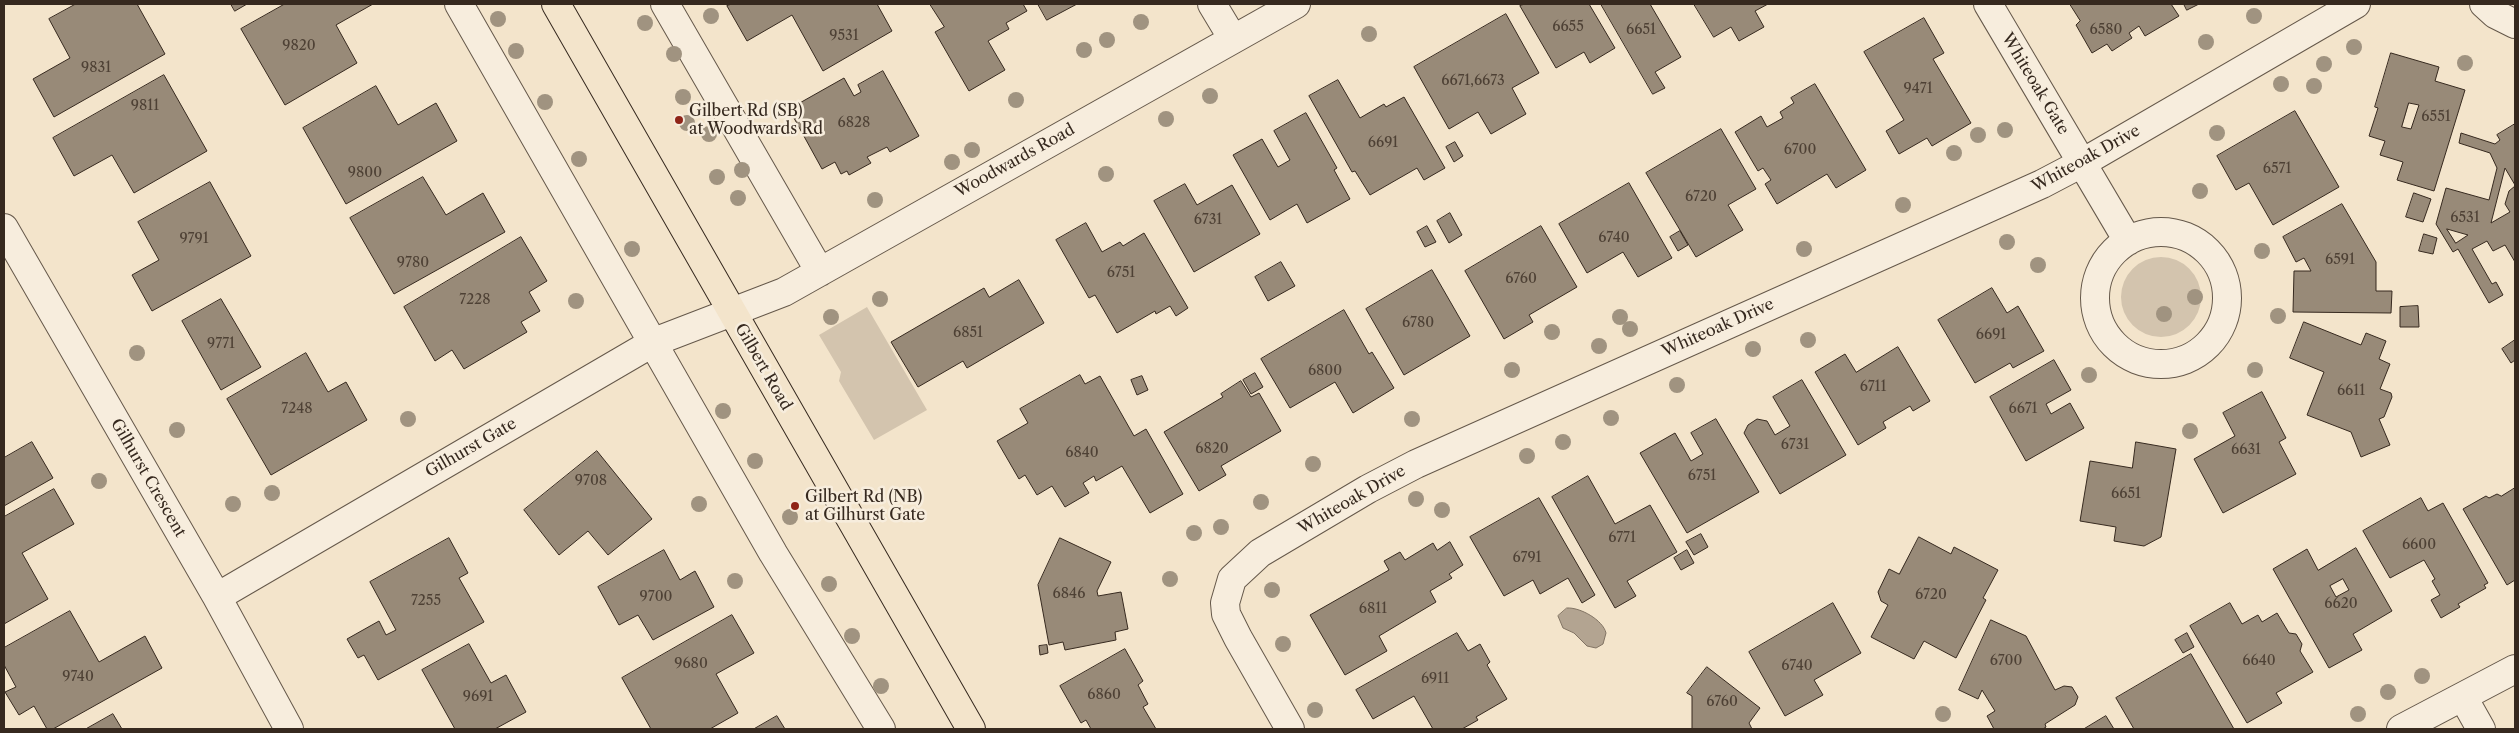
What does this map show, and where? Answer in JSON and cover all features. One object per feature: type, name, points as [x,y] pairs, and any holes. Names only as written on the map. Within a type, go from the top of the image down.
[{"type":"main road","name":"Gilbert Road","points":[[556,4],[971,729]]},
{"type":"street","points":[[459,4],[773,552],[881,729]]},
{"type":"street","points":[[665,4],[820,272]]},
{"type":"street","points":[[1212,4],[1233,39]]},
{"type":"street","name":"Woodwards Road","points":[[731,311],[784,292],[1296,4]]},
{"type":"street","name":"Whiteoak Gate","points":[[1988,4],[2128,241]]},
{"type":"street","name":"Whiteoak Drive","points":[[1290,729],[1226,614],[1225,603],[1232,579],[1250,560],[1368,489],[1416,464],[2024,193],[2082,163],[2356,4]]},
{"type":"street","points":[[2484,4],[2495,14],[2515,24]]},
{"type":"street","name":"Gilhurst Crescent","points":[[4,228],[217,597],[289,729]]},
{"type":"street","points":[[2162,232],[2184,235],[2204,247],[2218,265],[2227,286],[2227,309],[2212,340],[2196,353],[2166,364],[2145,362],[2126,354],[2104,331],[2096,307],[2097,281],[2112,254],[2128,241],[2144,234],[2162,232]]},
{"type":"street","name":"Gilhurst Gate","points":[[217,597],[654,342],[731,311]]},
{"type":"street","points":[[2401,729],[2515,669]]},
{"type":"street","points":[[2463,697],[2481,729]]},
{"type":"shaded area","points":[[2161,257],[2176,260],[2189,269],[2198,282],[2201,297],[2198,312],[2189,325],[2176,334],[2161,337],[2146,334],[2133,325],[2124,312],[2121,297],[2124,282],[2133,269],[2146,260]]},
{"type":"shaded area","points":[[867,307],[927,410],[874,440],[839,381],[841,372],[819,335]]},
{"type":"shaded area","points":[[1567,608],[1584,612],[1600,623],[1606,633],[1603,644],[1596,648],[1587,646],[1574,633],[1563,628],[1558,616]]},
{"type":"building","points":[[76,4],[137,4],[165,54],[54,117],[33,79],[70,58],[49,19]]},
{"type":"building","points":[[231,4],[247,4],[235,11]]},
{"type":"building","points":[[285,4],[373,4],[336,25],[357,63],[285,105],[241,29]]},
{"type":"building","points":[[732,4],[877,4],[892,31],[823,71],[792,15],[747,41],[727,6]]},
{"type":"building","points":[[930,4],[1023,4],[1027,11],[1006,23],[1009,29],[988,41],[1005,70],[969,91],[935,32],[944,27]]},
{"type":"building","points":[[1038,4],[1077,4],[1047,20]]},
{"type":"building","points":[[1525,4],[1589,4],[1615,48],[1590,63],[1584,52],[1556,68],[1520,6]]},
{"type":"building","points":[[1601,4],[1650,4],[1681,57],[1655,72],[1665,88],[1653,94]]},
{"type":"building","points":[[1694,4],[1768,4],[1755,11],[1764,27],[1739,41],[1731,27],[1714,37]]},
{"type":"building","points":[[2070,4],[2171,4],[2179,16],[2145,36],[2139,26],[2129,33],[2132,38],[2112,51],[2107,44],[2092,53],[2076,25],[2080,21]]},
{"type":"building","points":[[2184,4],[2199,4],[2187,10]]},
{"type":"building","points":[[1506,14],[1539,73],[1512,88],[1526,114],[1491,134],[1478,112],[1449,129],[1414,67]]},
{"type":"building","points":[[1924,18],[1944,53],[1933,59],[1971,123],[1932,146],[1927,138],[1899,154],[1886,131],[1904,120],[1864,52]]},
{"type":"building","points":[[2391,53],[2439,67],[2435,81],[2465,90],[2434,191],[2397,180],[2403,162],[2380,155],[2385,141],[2369,136],[2378,108],[2375,107]],"holes":[[[2409,103],[2419,105],[2411,129],[2402,127]]]},
{"type":"building","points":[[883,71],[919,136],[890,152],[887,147],[867,157],[871,163],[849,175],[847,171],[841,174],[835,162],[822,169],[789,109],[844,78],[854,96],[861,92],[858,85]]},
{"type":"building","points":[[164,75],[207,151],[134,193],[112,155],[74,176],[53,138]]},
{"type":"building","points":[[1338,80],[1360,118],[1384,104],[1386,107],[1404,97],[1445,168],[1424,180],[1417,168],[1370,195],[1355,171],[1352,172],[1309,96]]},
{"type":"building","points":[[1815,84],[1866,170],[1836,188],[1827,174],[1777,204],[1765,184],[1771,180],[1763,168],[1758,171],[1735,132],[1761,116],[1767,127],[1783,118],[1780,112],[1794,103],[1791,98]]},
{"type":"building","points":[[376,86],[398,125],[436,103],[457,141],[346,204],[303,128]]},
{"type":"building","points":[[2295,111],[2339,187],[2273,225],[2249,183],[2236,190],[2217,156]]},
{"type":"building","points":[[1306,113],[1337,168],[1334,170],[1350,199],[1307,223],[1297,204],[1270,220],[1233,155],[1262,139],[1278,167],[1290,160],[1274,131]]},
{"type":"building","points":[[2515,124],[2515,185],[2505,168],[2491,223],[2510,212],[2505,204],[2509,191],[2515,186],[2515,262],[2505,245],[2493,251],[2487,241],[2472,249],[2492,284],[2496,282],[2503,295],[2489,303],[2458,249],[2453,252],[2436,224],[2446,188],[2489,200],[2497,168],[2490,153],[2459,143],[2461,133],[2495,144],[2500,140],[2497,135]],"holes":[[[2447,229],[2468,235],[2456,243]]]},
{"type":"building","points":[[1721,129],[1756,189],[1728,205],[1743,230],[1696,257],[1646,173]]},
{"type":"building","points":[[1455,142],[1463,156],[1454,162],[1446,147]]},
{"type":"building","points":[[423,177],[446,215],[483,193],[505,232],[394,294],[350,218]]},
{"type":"building","points":[[210,182],[251,256],[152,311],[132,275],[159,260],[138,222]]},
{"type":"building","points":[[1629,183],[1672,258],[1638,277],[1623,252],[1587,273],[1559,224]]},
{"type":"building","points":[[1185,184],[1197,205],[1232,185],[1260,234],[1194,272],[1154,201]]},
{"type":"building","points":[[2414,193],[2431,199],[2423,222],[2406,217]]},
{"type":"building","points":[[2342,204],[2376,262],[2376,291],[2392,291],[2391,313],[2293,312],[2294,271],[2311,271],[2304,258],[2296,262],[2283,237]]},
{"type":"building","points":[[1450,213],[1462,235],[1449,243],[1437,221]]},
{"type":"building","points":[[1086,223],[1102,252],[1120,242],[1123,246],[1144,233],[1188,308],[1176,316],[1170,306],[1156,314],[1155,311],[1117,333],[1095,295],[1089,298],[1056,240]]},
{"type":"building","points":[[1427,226],[1436,242],[1425,247],[1417,232]]},
{"type":"building","points":[[1541,226],[1577,287],[1529,315],[1533,322],[1504,339],[1465,271]]},
{"type":"building","points":[[1680,231],[1688,245],[1678,251],[1670,237]]},
{"type":"building","points":[[2424,234],[2437,238],[2433,254],[2419,251]]},
{"type":"building","points":[[521,237],[547,281],[529,292],[540,311],[521,322],[527,332],[464,369],[452,350],[435,361],[404,307]]},
{"type":"building","points":[[1281,262],[1295,286],[1268,301],[1255,277]]},
{"type":"building","points":[[1432,270],[1470,336],[1404,375],[1366,309]]},
{"type":"building","points":[[1019,280],[1044,323],[967,368],[963,361],[918,387],[891,342],[984,288],[989,297]]},
{"type":"building","points":[[1992,288],[2007,313],[2018,306],[2044,351],[2013,368],[2010,363],[1975,383],[1938,320]]},
{"type":"building","points":[[221,299],[261,367],[221,390],[182,321]]},
{"type":"building","points":[[2418,306],[2419,327],[2400,327],[2400,307]]},
{"type":"building","points":[[1344,310],[1369,354],[1372,352],[1394,388],[1353,413],[1335,382],[1290,408],[1261,359]]},
{"type":"building","points":[[2304,322],[2361,345],[2366,333],[2386,341],[2379,359],[2390,364],[2380,389],[2391,393],[2392,397],[2384,417],[2379,419],[2390,445],[2361,457],[2351,432],[2307,415],[2324,372],[2290,358]]},
{"type":"building","points":[[2515,340],[2515,360],[2511,363],[2502,349]]},
{"type":"building","points":[[1898,347],[1930,401],[1913,411],[1910,406],[1883,422],[1886,428],[1858,445],[1815,372],[1845,354],[1856,372]]},
{"type":"building","points":[[306,353],[328,392],[346,382],[367,420],[271,475],[227,399]]},
{"type":"building","points":[[2054,360],[2071,390],[2046,404],[2051,414],[2070,403],[2084,428],[2026,461],[1990,397]]},
{"type":"building","points":[[1255,373],[1263,387],[1251,394],[1243,380]]},
{"type":"building","points":[[1080,375],[1085,384],[1100,376],[1134,436],[1146,429],[1183,494],[1150,513],[1122,466],[1096,481],[1094,476],[1083,483],[1089,493],[1065,507],[1052,486],[1037,495],[1025,475],[1019,479],[997,441],[1028,423],[1020,409]]},
{"type":"building","points":[[1142,376],[1148,390],[1137,395],[1131,380]]},
{"type":"building","points":[[1802,380],[1846,455],[1780,494],[1744,433],[1748,425],[1757,419],[1767,421],[1775,435],[1790,426],[1773,397]]},
{"type":"building","points":[[1241,381],[1251,397],[1259,393],[1281,431],[1221,466],[1226,475],[1199,491],[1164,432],[1223,397],[1221,394]]},
{"type":"building","points":[[2262,392],[2286,438],[2279,442],[2296,474],[2223,513],[2194,459],[2235,436],[2223,413]]},
{"type":"building","points":[[1716,419],[1759,492],[1687,533],[1640,453],[1675,433],[1691,461],[1703,454],[1691,433]]},
{"type":"building","points":[[32,442],[53,478],[4,506],[4,458]]},
{"type":"building","points":[[2136,442],[2176,449],[2161,537],[2144,546],[2114,541],[2116,527],[2080,521],[2090,461],[2132,468]]},
{"type":"building","points":[[597,451],[652,519],[608,555],[588,531],[559,555],[524,510]]},
{"type":"building","points":[[1588,476],[1615,524],[1650,505],[1677,552],[1627,581],[1636,596],[1615,608],[1552,497]]},
{"type":"building","points":[[2515,488],[2515,580],[2507,585],[2463,509],[2486,496],[2489,498],[2497,494],[2501,496]]},
{"type":"building","points":[[54,489],[74,524],[22,553],[48,599],[4,624],[4,517]]},
{"type":"building","points":[[1539,498],[1595,595],[1582,603],[1568,578],[1540,594],[1533,580],[1504,596],[1470,537]]},
{"type":"building","points":[[2421,498],[2428,511],[2443,503],[2488,583],[2484,585],[2486,588],[2458,604],[2460,607],[2441,618],[2431,600],[2440,595],[2432,581],[2435,579],[2424,560],[2390,578],[2363,531]]},
{"type":"building","points":[[1701,534],[1708,547],[1694,555],[1686,542]]},
{"type":"building","points":[[1919,537],[1951,554],[1954,547],[1998,570],[1983,598],[1986,600],[1956,658],[1924,641],[1914,659],[1871,637],[1888,605],[1881,601],[1878,592],[1889,569],[1899,574]]},
{"type":"building","points":[[449,538],[468,573],[459,578],[484,622],[378,680],[364,655],[358,658],[347,639],[379,621],[386,635],[396,630],[370,582]]},
{"type":"building","points":[[1060,538],[1111,562],[1097,591],[1098,596],[1121,592],[1128,629],[1115,632],[1116,640],[1065,650],[1063,642],[1049,645],[1038,585]]},
{"type":"building","points":[[1450,542],[1463,565],[1449,574],[1452,578],[1430,591],[1436,602],[1379,636],[1387,651],[1345,675],[1310,615],[1389,570],[1384,561],[1400,552],[1405,560],[1433,543],[1437,550]]},
{"type":"building","points":[[2356,548],[2392,611],[2353,634],[2362,650],[2329,668],[2273,569],[2307,549],[2318,570]],"holes":[[[2343,579],[2349,590],[2336,597],[2330,586]]]},
{"type":"building","points":[[664,550],[680,580],[695,571],[714,607],[653,640],[638,615],[619,625],[598,587]]},
{"type":"building","points":[[1687,550],[1694,563],[1681,570],[1674,558]]},
{"type":"building","points":[[1833,603],[1861,653],[1814,680],[1823,695],[1785,716],[1749,652]]},
{"type":"building","points":[[2230,603],[2242,624],[2258,615],[2262,622],[2277,613],[2289,633],[2296,634],[2302,644],[2300,651],[2313,672],[2276,693],[2282,703],[2247,723],[2190,626]]},
{"type":"building","points":[[70,611],[99,662],[145,636],[162,668],[53,729],[47,729],[34,706],[19,715],[5,692],[16,687],[4,665],[4,648]]},
{"type":"building","points":[[732,615],[754,653],[716,674],[738,713],[710,729],[651,729],[622,678]]},
{"type":"building","points":[[1991,620],[2026,636],[2055,690],[2064,686],[2072,687],[2078,697],[2075,705],[2045,724],[2046,727],[2043,729],[1994,729],[1987,716],[1995,711],[1982,690],[1978,699],[1959,690]]},
{"type":"building","points":[[1457,633],[1468,651],[1480,644],[1490,662],[1487,665],[1507,699],[1476,717],[1478,720],[1462,729],[1433,729],[1414,696],[1373,719],[1356,690]]},
{"type":"building","points":[[2187,633],[2194,647],[2183,653],[2175,640]]},
{"type":"building","points":[[469,644],[491,683],[506,675],[526,712],[495,729],[455,729],[422,670]]},
{"type":"building","points":[[1047,645],[1048,653],[1040,655],[1039,646]]},
{"type":"building","points":[[1125,649],[1143,681],[1138,685],[1148,704],[1143,707],[1156,729],[1091,729],[1086,720],[1081,723],[1060,686]]},
{"type":"building","points":[[2191,654],[2234,729],[2134,729],[2116,698]]},
{"type":"building","points":[[1707,667],[1760,708],[1749,723],[1752,729],[1692,729],[1692,696],[1687,693]]},
{"type":"building","points":[[113,714],[122,729],[86,729]]},
{"type":"building","points":[[777,716],[785,729],[754,729]]},
{"type":"building","points":[[2106,716],[2114,729],[2084,729]]},
{"type":"place","name":"Gilbert Rd (SB) at Woodwards Rd","points":[[679,120]]},
{"type":"place","name":"Gilbert Rd (NB) at Gilhurst Gate","points":[[795,506]]}]
